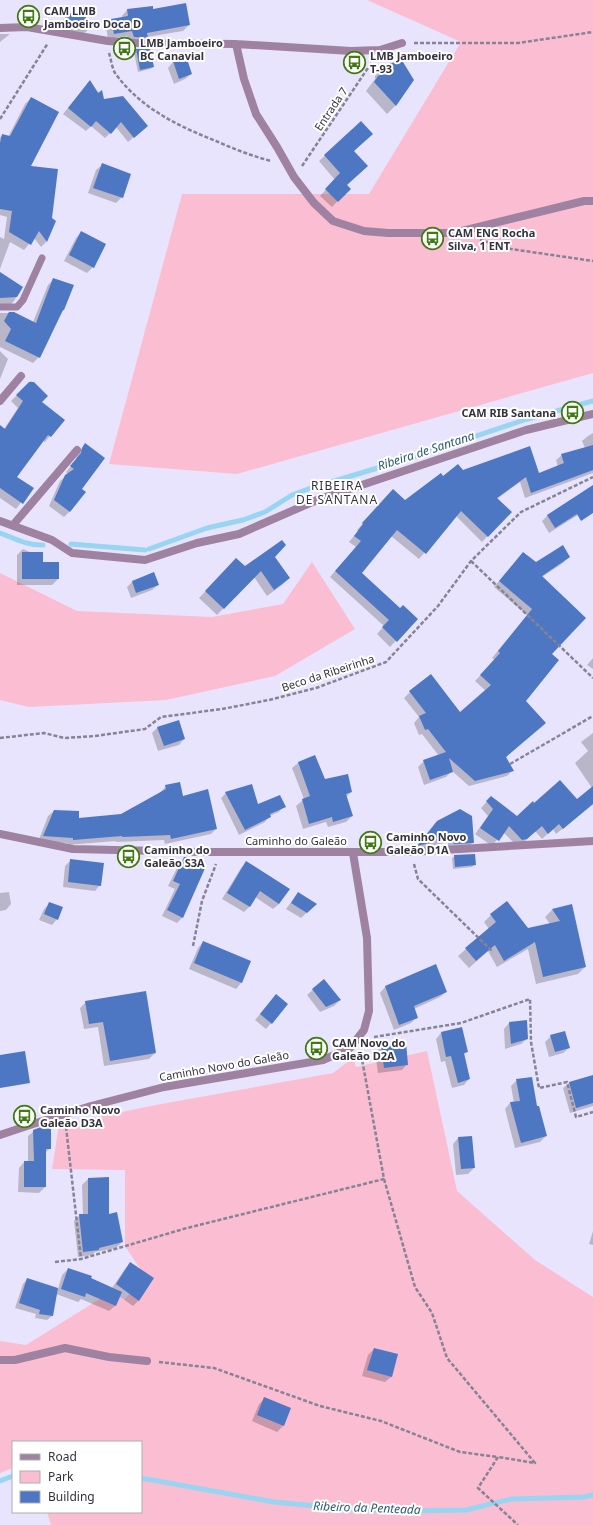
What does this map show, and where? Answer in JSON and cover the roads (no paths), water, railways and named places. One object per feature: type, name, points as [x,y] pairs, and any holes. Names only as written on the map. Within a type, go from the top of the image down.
[{"type":"street","points":[[0,28],[27,27],[108,41],[135,43],[236,44],[350,51],[380,50],[402,43]]},
{"type":"street","points":[[236,44],[244,80],[256,114],[294,177],[314,203],[333,221],[370,232],[454,233],[584,201],[593,201]]},
{"type":"street","points":[[0,401],[21,376]]},
{"type":"street","points":[[0,521],[52,540],[72,553],[145,560],[197,543],[239,534],[317,500],[526,430],[593,414]]},
{"type":"street","points":[[13,525],[77,450]]},
{"type":"street","name":"Caminho do Galeão","points":[[0,834],[72,849],[220,852],[410,852],[593,841]]},
{"type":"street","name":"Caminho Novo do Galeão","points":[[0,1136],[91,1106],[164,1086],[323,1060],[350,1048],[364,1030],[369,1011],[367,938],[353,853]]},
{"type":"street","points":[[0,1360],[15,1360],[65,1348],[109,1357],[146,1361]]},
{"type":"lane","points":[[0,307],[17,306],[23,300],[42,258]]},
{"type":"waterway","name":"Ribeira de Santana","points":[[149,549],[207,528],[243,520],[265,512],[292,495],[311,488],[411,458],[524,420],[593,401]]},
{"type":"waterway","name":"Ribeira de Santana","points":[[0,533],[26,543],[43,545]]},
{"type":"waterway","name":"Ribeira de Santana","points":[[71,544],[145,550]]},
{"type":"waterway","name":"Ribeiro da Penteada","points":[[0,1481],[12,1476]]},
{"type":"waterway","name":"Ribeiro da Penteada","points":[[142,1478],[274,1502],[349,1509],[408,1511],[466,1510],[511,1499],[584,1497],[593,1495]]},
{"type":"place","name":"CAM LMB Jamboeiro Doca D","points":[[29,17]]},
{"type":"place","name":"LMB Jamboeiro BC Canavial","points":[[125,49]]},
{"type":"place","name":"LMB Jamboeiro T-93","points":[[355,62]]},
{"type":"place","name":"CAM ENG Rocha Silva, 1 ENT","points":[[432,239]]},
{"type":"place","name":"CAM RIB Santana","points":[[572,413]]},
{"type":"place","name":"Caminho Novo Galeão D1A","points":[[371,843]]},
{"type":"place","name":"Caminho do Galeão S3A","points":[[129,856]]},
{"type":"place","name":"CAM Novo do Galeão D2A","points":[[316,1049]]},
{"type":"place","name":"Caminho Novo Galeão D3A","points":[[25,1116]]},
{"type":"district","name":"RIBEIRA DE SANTANA","points":[[337,493]]}]
